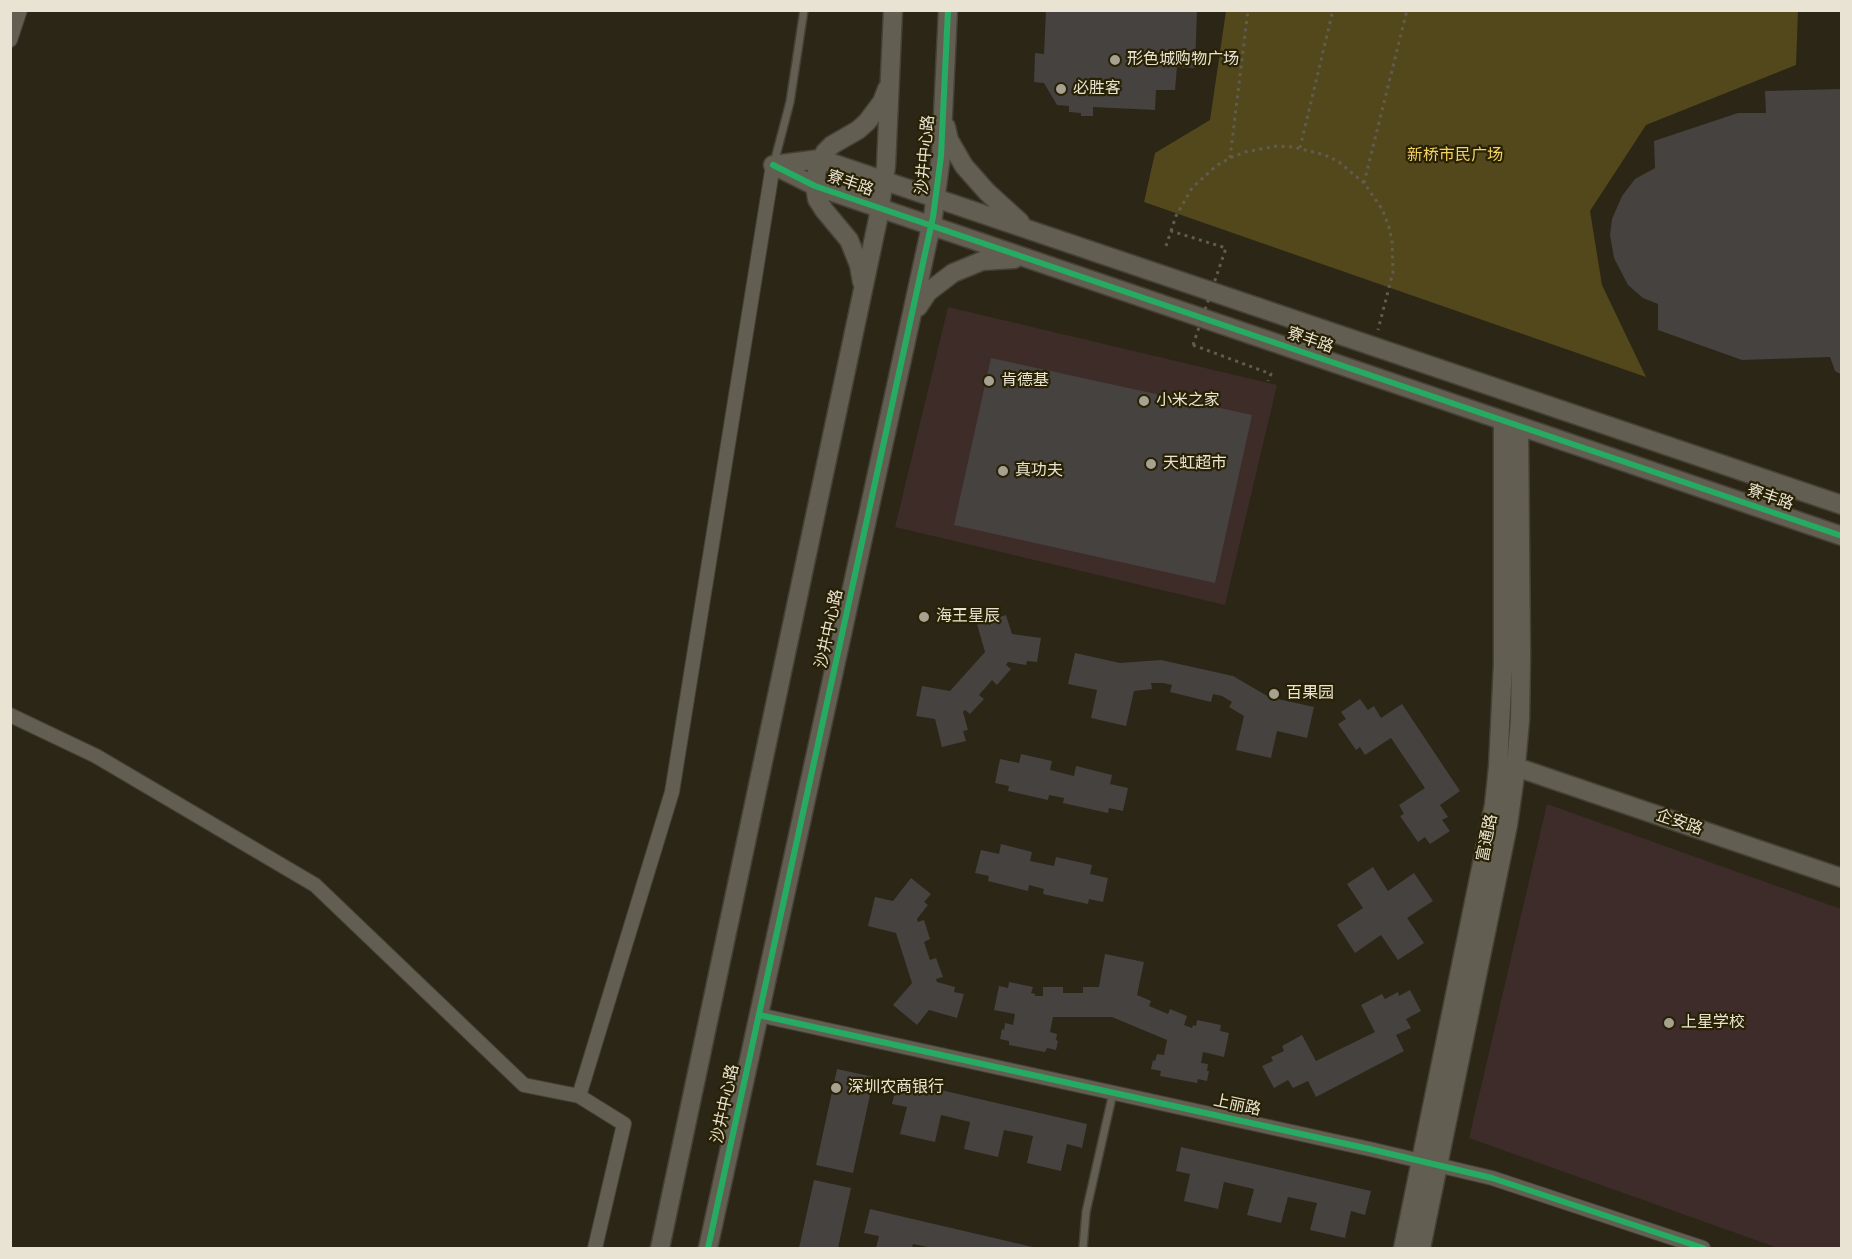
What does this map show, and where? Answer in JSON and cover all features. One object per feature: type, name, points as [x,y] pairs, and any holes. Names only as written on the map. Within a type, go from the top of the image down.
[{"type":"street","points":[[10,40],[20,10]]},
{"type":"street","points":[[660,1248],[880,208],[884,180],[893,10]]},
{"type":"street","name":"沙井中心路","points":[[708,1248],[937,198],[948,10]]},
{"type":"street","points":[[863,291],[859,265],[849,240],[817,199],[815,186],[817,170],[820,159],[832,145],[867,122],[882,102],[890,79]]},
{"type":"street","points":[[943,114],[949,140],[974,179],[1009,213],[1037,232]]},
{"type":"street","name":"寮丰路","points":[[773,165],[820,159],[1842,505]]},
{"type":"street","points":[[579,1096],[672,792],[773,165]]},
{"type":"street","name":"寮丰路","points":[[773,165],[815,186],[1842,536]]},
{"type":"street","points":[[912,320],[928,292],[939,282],[967,266],[995,259],[1033,260]]},
{"type":"street","name":"富通路","points":[[1403,1248],[1430,1163],[1508,825],[1516,767],[1520,720],[1521,656],[1511,424]]},
{"type":"street","name":"富通路","points":[[1421,1248],[1430,1163],[1492,822],[1496,788],[1503,664],[1511,424]]},
{"type":"street","points":[[10,715],[96,756],[315,885],[524,1085],[579,1096],[624,1124],[595,1248]]},
{"type":"street","name":"企安路","points":[[1516,767],[1842,878]]},
{"type":"street","name":"上丽路","points":[[759,1015],[1492,1178],[1702,1248]]},
{"type":"lane","points":[[773,165],[790,102],[804,10]]},
{"type":"lane","points":[[1083,1248],[1086,1212],[1113,1092]]},
{"type":"path","points":[[1230,158],[1248,10]]},
{"type":"path","points":[[1300,148],[1333,10]]},
{"type":"path","points":[[1364,183],[1407,10]]},
{"type":"path","points":[[1166,246],[1176,216],[1192,188],[1216,166],[1230,158],[1261,148],[1277,146],[1300,148],[1325,155],[1339,162],[1364,183],[1374,195],[1388,224],[1394,256],[1393,272],[1375,346]]},
{"type":"path","points":[[1171,231],[1226,248],[1193,345],[1271,374],[1268,381]]},
{"type":"shaded area","points":[[948,307],[1277,385],[1225,605],[895,527]]},
{"type":"shaded area","name":"上星学校","points":[[1547,804],[1841,909],[1841,1248],[1778,1248],[1469,1138]]},
{"type":"green space","name":"新桥市民广场","points":[[1226,11],[1798,11],[1796,65],[1646,125],[1590,211],[1602,285],[1646,377],[1144,202],[1155,153],[1210,120]]},
{"type":"building","name":"形色城购物广场","points":[[1046,10],[1197,10],[1195,68],[1177,67],[1175,90],[1156,90],[1155,110],[1093,107],[1093,116],[1081,116],[1081,113],[1069,112],[1069,106],[1057,105],[1044,83],[1034,82],[1035,53],[1044,54]]},
{"type":"building","points":[[1842,89],[1842,375],[1835,371],[1830,357],[1742,360],[1658,330],[1658,304],[1643,298],[1628,285],[1614,258],[1610,235],[1612,219],[1622,196],[1635,179],[1655,168],[1654,141],[1738,113],[1766,113],[1765,91]]},
{"type":"building","points":[[991,358],[1252,415],[1215,583],[954,525]]},
{"type":"building","points":[[1006,615],[1012,634],[1041,638],[1037,662],[1027,661],[1026,665],[1008,662],[1006,665],[1011,669],[997,685],[992,680],[979,695],[984,699],[970,714],[965,710],[963,712],[968,730],[963,731],[966,741],[942,747],[935,719],[916,716],[922,686],[950,691],[985,652],[977,624]]},
{"type":"building","points":[[1075,653],[1120,663],[1161,660],[1233,676],[1269,697],[1314,707],[1307,738],[1277,731],[1271,758],[1236,750],[1244,716],[1229,707],[1232,702],[1213,694],[1211,702],[1170,692],[1172,685],[1163,683],[1151,683],[1152,689],[1134,691],[1126,726],[1091,718],[1097,690],[1068,684]]},
{"type":"building","points":[[1360,699],[1368,710],[1374,706],[1381,718],[1402,704],[1460,791],[1440,805],[1448,817],[1442,820],[1450,831],[1430,844],[1425,837],[1418,842],[1400,816],[1404,814],[1399,805],[1425,788],[1391,738],[1365,755],[1360,747],[1356,750],[1338,724],[1346,719],[1341,712]]},
{"type":"building","points":[[1021,754],[1052,761],[1050,770],[1074,776],[1076,766],[1112,775],[1110,784],[1128,788],[1123,811],[1109,808],[1108,813],[1063,803],[1064,798],[1049,795],[1048,800],[1008,791],[1009,786],[995,783],[1000,759],[1019,763]]},
{"type":"building","points":[[1001,844],[1032,852],[1030,861],[1054,866],[1056,857],[1092,865],[1090,874],[1108,878],[1103,902],[1089,899],[1088,904],[1043,894],[1044,889],[1029,885],[1028,891],[988,881],[989,876],[975,873],[981,850],[999,854]]},
{"type":"building","points":[[1373,867],[1388,891],[1414,873],[1433,901],[1407,918],[1424,943],[1398,960],[1381,935],[1355,953],[1337,925],[1363,908],[1347,884]]},
{"type":"building","points":[[911,878],[931,894],[924,902],[928,905],[917,919],[918,922],[924,920],[930,939],[924,942],[930,960],[936,958],[943,977],[936,979],[937,982],[955,987],[954,992],[964,994],[957,1018],[929,1010],[917,1025],[893,1005],[912,983],[896,933],[868,926],[875,897],[893,901]]},
{"type":"building","points":[[1105,954],[1144,962],[1137,995],[1151,1001],[1149,1006],[1168,1014],[1170,1009],[1187,1016],[1184,1025],[1192,1028],[1193,1025],[1196,1026],[1197,1020],[1221,1025],[1220,1031],[1229,1033],[1224,1057],[1203,1052],[1201,1063],[1208,1064],[1207,1081],[1198,1079],[1197,1083],[1160,1076],[1161,1071],[1151,1069],[1157,1054],[1164,1055],[1167,1040],[1112,1017],[1053,1017],[1050,1032],[1057,1034],[1056,1050],[1047,1048],[1045,1052],[1009,1045],[1009,1041],[1000,1039],[1005,1023],[1013,1025],[1015,1014],[994,1010],[999,986],[1008,988],[1009,982],[1033,987],[1031,993],[1035,996],[1043,996],[1043,987],[1063,987],[1063,993],[1083,993],[1083,987],[1099,987]]},
{"type":"building","points":[[1410,990],[1421,1011],[1406,1019],[1411,1028],[1396,1035],[1404,1051],[1316,1097],[1308,1081],[1293,1088],[1288,1080],[1274,1088],[1262,1066],[1273,1061],[1271,1057],[1284,1051],[1282,1046],[1302,1035],[1316,1061],[1375,1032],[1361,1005],[1382,994],[1385,999],[1398,992],[1399,996]]},
{"type":"building","points":[[837,1069],[874,1077],[853,1173],[816,1165]]},
{"type":"building","points":[[898,1080],[1087,1124],[1082,1148],[1067,1144],[1061,1171],[1027,1163],[1033,1136],[1004,1130],[998,1157],[964,1149],[970,1122],[941,1115],[935,1142],[900,1134],[907,1107],[892,1104]]},
{"type":"building","points":[[1181,1147],[1371,1191],[1365,1215],[1351,1211],[1345,1238],[1310,1230],[1317,1203],[1288,1197],[1281,1223],[1247,1215],[1254,1189],[1224,1182],[1218,1209],[1184,1201],[1190,1174],[1176,1171]]},
{"type":"building","points":[[814,1180],[851,1188],[838,1248],[799,1248]]},
{"type":"building","points":[[870,1209],[1037,1248],[933,1248],[913,1244],[912,1248],[876,1248],[879,1236],[864,1233]]},
{"type":"cycle path","points":[[708,1248],[933,217],[941,156],[948,10]]},
{"type":"cycle path","points":[[773,165],[815,186],[1842,536]]},
{"type":"cycle path","points":[[759,1015],[1492,1178],[1703,1248]]},
{"type":"place","name":"形色城购物广场","points":[[1115,60]]},
{"type":"place","name":"必胜客","points":[[1061,89]]},
{"type":"place","name":"肯德基","points":[[989,381]]},
{"type":"place","name":"小米之家","points":[[1144,401]]},
{"type":"place","name":"天虹超市","points":[[1151,464]]},
{"type":"place","name":"真功夫","points":[[1003,471]]},
{"type":"place","name":"海王星辰","points":[[924,617]]},
{"type":"place","name":"百果园","points":[[1274,694]]},
{"type":"place","name":"上星学校","points":[[1669,1023]]},
{"type":"place","name":"深圳农商银行","points":[[836,1088]]}]
